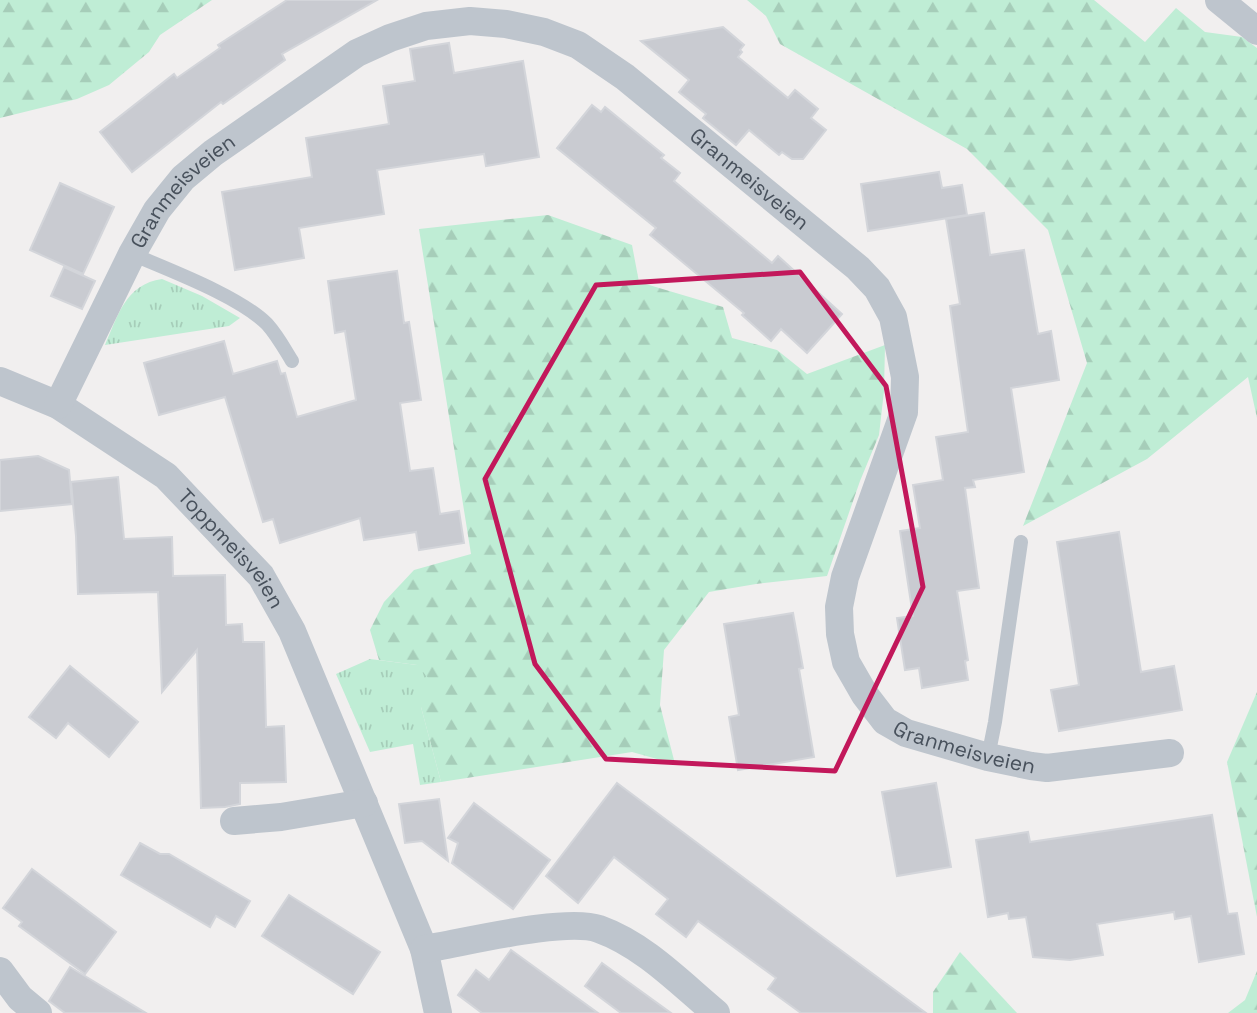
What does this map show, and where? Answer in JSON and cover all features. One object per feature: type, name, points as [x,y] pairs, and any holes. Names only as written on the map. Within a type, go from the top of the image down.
[{"type":"street","points":[[1219,0],[1257,31]]},
{"type":"street","name":"Granmeisveien","points":[[58,405],[132,254],[158,210],[183,178],[213,153],[357,53],[390,38],[426,26],[470,21],[506,24],[544,32],[578,46],[625,77],[858,268],[877,288],[893,317],[905,377],[904,412],[845,577],[839,607],[840,634],[846,662],[884,721],[906,733],[988,757],[1047,768],[1170,753]]},
{"type":"street","name":"Toppmeisveien","points":[[0,381],[58,405],[166,476],[261,576],[292,631],[424,949],[438,1013]]},
{"type":"street","points":[[234,821],[281,817],[364,803]]},
{"type":"street","points":[[424,949],[555,927],[597,928],[642,951],[716,1013]]},
{"type":"street","points":[[0,971],[20,998],[38,1013]]},
{"type":"lane","points":[[132,254],[183,275],[233,301],[266,323],[292,361]]},
{"type":"lane","points":[[988,757],[996,722],[1021,542]]},
{"type":"highlighted area","points":[[800,272],[886,386],[923,587],[835,771],[606,759],[535,664],[485,479],[596,285]]},
{"type":"green space","points":[[0,0],[212,0],[160,35],[149,52],[109,85],[77,99],[0,118]]},
{"type":"green space","points":[[747,0],[1094,0],[1145,42],[1176,8],[1205,32],[1242,37],[1257,48],[1257,418],[1248,377],[1147,459],[1023,526],[1087,363],[1048,230],[967,149],[780,44],[766,16]]},
{"type":"green space","points":[[548,215],[632,245],[639,282],[723,307],[732,338],[777,350],[807,374],[885,345],[879,435],[827,576],[709,592],[664,650],[660,705],[675,764],[632,752],[441,782],[421,707],[417,665],[379,660],[370,630],[384,602],[414,570],[471,554],[419,229]]},
{"type":"green space","points":[[162,279],[202,296],[240,318],[229,326],[105,345],[119,312],[132,294],[150,282]]},
{"type":"green space","points":[[370,659],[417,665],[436,687],[421,707],[441,782],[420,785],[413,744],[370,752],[336,674]]},
{"type":"green space","points":[[1257,692],[1257,917],[1227,762]]},
{"type":"green space","points":[[960,952],[1017,1013],[933,1013],[933,992]]},
{"type":"green space","points":[[1257,971],[1257,1013],[1228,1013],[1245,1000]]},
{"type":"building","points":[[287,0],[377,0],[282,54],[285,60],[223,104],[221,102],[132,172],[100,132],[174,74],[177,78],[220,48],[218,45]]},
{"type":"building","points":[[723,27],[744,45],[738,57],[788,98],[795,90],[818,109],[811,118],[826,130],[803,159],[792,159],[782,152],[779,155],[749,130],[736,145],[703,118],[706,114],[679,92],[689,80],[641,41]]},
{"type":"building","points":[[449,43],[454,73],[523,61],[539,157],[486,166],[484,154],[377,170],[384,214],[299,228],[304,258],[235,270],[222,192],[312,177],[306,138],[389,124],[383,86],[415,81],[410,49]]},
{"type":"building","points":[[592,105],[601,112],[605,107],[664,155],[661,158],[680,173],[674,181],[772,263],[778,256],[842,314],[807,353],[781,329],[771,341],[742,315],[744,313],[650,235],[656,228],[557,148]]},
{"type":"building","points":[[939,172],[942,188],[962,185],[967,215],[868,231],[861,184]]},
{"type":"building","points":[[60,183],[114,207],[83,274],[30,250]]},
{"type":"building","points":[[984,213],[990,255],[1024,250],[1038,334],[1051,331],[1059,380],[1011,388],[1024,472],[973,480],[975,487],[965,488],[979,588],[957,591],[968,660],[965,661],[968,680],[922,688],[919,668],[905,670],[897,618],[913,616],[900,531],[920,528],[913,485],[943,480],[936,437],[968,432],[950,306],[960,304],[946,219]]},
{"type":"building","points":[[64,267],[95,281],[82,309],[51,296]]},
{"type":"building","points":[[397,271],[404,323],[409,322],[421,400],[400,403],[410,471],[433,468],[440,514],[459,511],[464,543],[419,550],[416,532],[364,540],[360,518],[280,543],[273,519],[263,522],[225,397],[159,415],[144,363],[224,341],[233,374],[277,361],[281,374],[285,373],[297,417],[356,400],[345,331],[335,333],[328,281]]},
{"type":"building","points":[[38,456],[69,470],[72,504],[0,511],[0,460]]},
{"type":"building","points":[[118,477],[124,539],[172,537],[173,576],[225,575],[226,625],[242,624],[243,642],[264,642],[266,727],[284,726],[286,782],[240,783],[240,804],[201,808],[197,650],[162,692],[158,592],[78,594],[71,482]]},
{"type":"building","points":[[1119,532],[1141,672],[1174,666],[1182,710],[1059,731],[1051,690],[1079,685],[1057,542]]},
{"type":"building","points":[[793,613],[803,668],[799,669],[814,757],[738,770],[729,717],[739,715],[724,624]]},
{"type":"building","points":[[70,666],[138,722],[109,757],[68,723],[56,738],[29,717]]},
{"type":"building","points":[[617,783],[926,1013],[801,1013],[768,989],[776,978],[698,921],[686,937],[656,914],[668,899],[614,857],[578,903],[546,876]]},
{"type":"building","points":[[936,783],[951,867],[897,876],[882,792]]},
{"type":"building","points":[[439,799],[448,861],[422,841],[405,843],[399,804]]},
{"type":"building","points":[[474,803],[550,860],[513,909],[452,863],[458,843],[448,838]]},
{"type":"building","points":[[1212,815],[1228,914],[1237,913],[1244,954],[1199,962],[1191,916],[1175,919],[1174,912],[1097,924],[1103,955],[1070,960],[1033,957],[1026,917],[1009,919],[1008,913],[988,917],[976,840],[1028,832],[1030,842]]},
{"type":"building","points":[[140,843],[160,854],[169,854],[250,901],[235,927],[216,916],[210,927],[121,875]]},
{"type":"building","points":[[32,869],[116,932],[85,974],[19,926],[22,922],[3,908]]},
{"type":"building","points":[[289,895],[380,952],[353,994],[262,936]]},
{"type":"building","points":[[511,950],[598,1013],[482,1013],[458,995],[476,970],[489,980]]},
{"type":"building","points":[[602,963],[671,1013],[621,1013],[585,986]]},
{"type":"building","points":[[70,967],[146,1013],[65,1013],[49,1001]]}]
